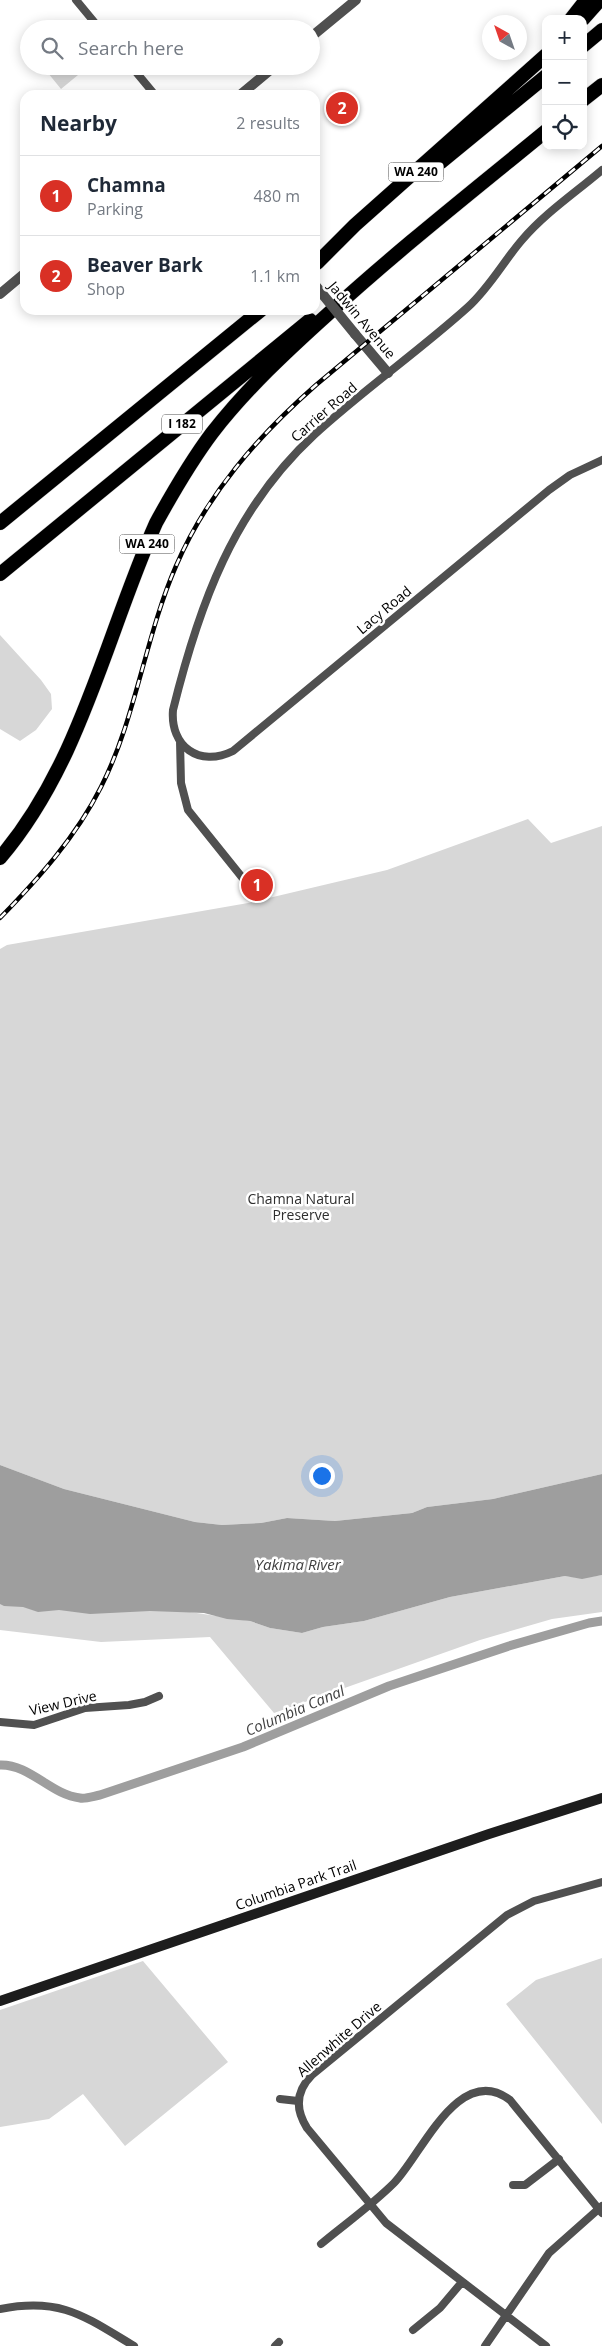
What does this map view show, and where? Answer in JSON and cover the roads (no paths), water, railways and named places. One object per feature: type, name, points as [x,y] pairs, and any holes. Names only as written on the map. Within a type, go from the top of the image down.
[{"type":"highway","points":[[573,15],[586,0]]},
{"type":"highway","points":[[587,15],[600,0]]},
{"type":"highway","points":[[587,43],[602,30]]},
{"type":"highway","points":[[518,82],[542,54]]},
{"type":"highway","name":"WA 240","points":[[320,260],[355,226],[542,60]]},
{"type":"highway","points":[[320,261],[542,79]]},
{"type":"highway","points":[[587,97],[602,85]]},
{"type":"highway","name":"I 182","points":[[320,313],[367,278],[542,134]]},
{"type":"highway","name":"WA 240","points":[[0,858],[33,815],[63,759],[142,554],[172,492],[212,433],[243,396],[367,278]]},
{"type":"highway","name":"I 182","points":[[0,523],[254,315]]},
{"type":"highway","name":"I 182","points":[[0,574],[317,315]]},
{"type":"main road","name":"Columbia Park Trail","points":[[0,2001],[489,1834],[602,1798]]},
{"type":"street","points":[[76,0],[93,20]]},
{"type":"street","points":[[320,29],[356,0]]},
{"type":"street","points":[[139,75],[152,90]]},
{"type":"street","points":[[246,90],[264,75]]},
{"type":"street","name":"Carrier Road","points":[[257,896],[188,810],[181,783],[180,741],[173,720],[175,703],[209,590],[238,530],[268,486],[293,456],[325,425],[474,302],[529,232],[602,170]]},
{"type":"street","points":[[0,294],[20,277]]},
{"type":"street","name":"Jadwin Avenue","points":[[320,291],[388,373]]},
{"type":"street","name":"Lacy Road","points":[[180,741],[193,753],[205,757],[220,756],[232,751],[549,490],[570,474],[602,460]]},
{"type":"street","name":"View Drive","points":[[0,1722],[34,1725],[45,1723],[85,1708],[129,1705],[145,1702],[159,1696]]},
{"type":"street","name":"Allenwhite Drive","points":[[298,2101],[302,2086],[312,2075],[508,1915],[534,1901],[602,1882]]},
{"type":"street","points":[[321,2244],[396,2181],[443,2116],[468,2096],[490,2088],[510,2100],[601,2209],[553,2248],[486,2346]]},
{"type":"street","points":[[280,2099],[298,2101],[301,2117],[307,2128],[369,2204],[396,2232],[546,2346]]},
{"type":"street","points":[[513,2185],[525,2185],[559,2159]]},
{"type":"street","points":[[414,2330],[440,2308],[462,2282]]},
{"type":"street","points":[[0,2310],[37,2304],[66,2310],[82,2315],[134,2346]]},
{"type":"water","name":"Yakima River","points":[[0,1465],[64,1489],[195,1522],[222,1525],[261,1523],[287,1518],[335,1521],[412,1513],[427,1507],[493,1499],[602,1474],[602,1575],[582,1579],[565,1576],[450,1597],[364,1621],[323,1627],[302,1633],[204,1613],[150,1611],[90,1614],[59,1610],[38,1612],[23,1607],[4,1606],[0,1604]]},
{"type":"waterway","name":"Columbia Canal","points":[[0,1765],[21,1769],[69,1796],[87,1798],[100,1795],[243,1747],[389,1686],[509,1646],[602,1621]]},
{"type":"railway","points":[[0,918],[55,857],[80,823],[101,787],[123,733],[156,621],[176,566],[203,515],[236,468],[274,425],[316,385],[602,146]]},
{"type":"place","name":"Beaver Bark","points":[[342,108]]},
{"type":"place","name":"Chamna","points":[[257,885]]},
{"type":"park label","name":"Chamna Natural Preserve","points":[[301,1208]]}]
